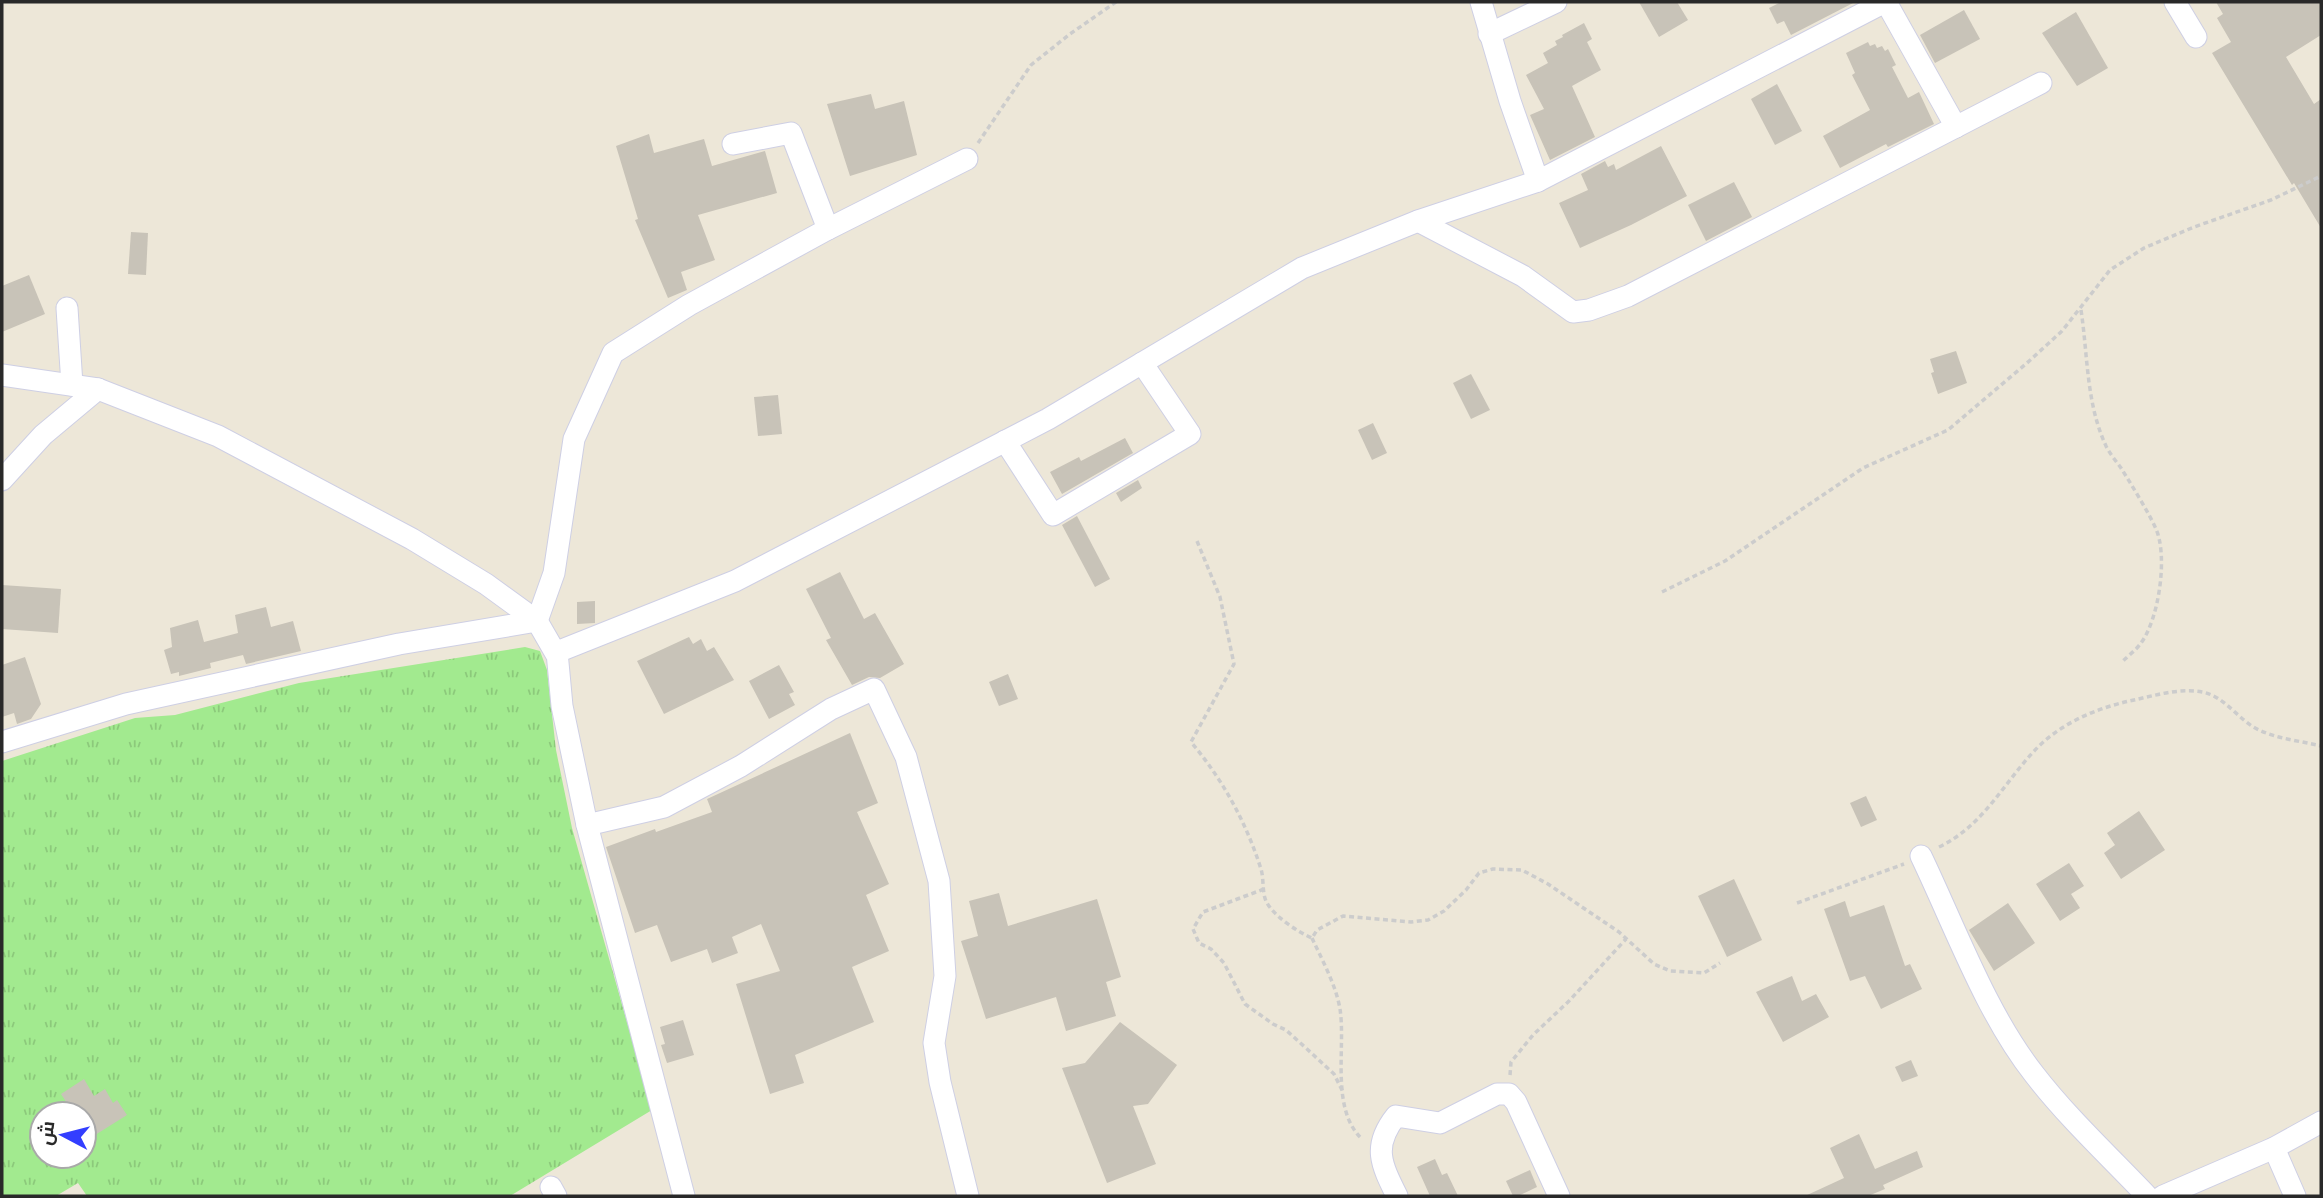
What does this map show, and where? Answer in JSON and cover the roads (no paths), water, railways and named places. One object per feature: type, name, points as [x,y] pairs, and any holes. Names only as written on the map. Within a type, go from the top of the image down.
[{"type":"street","points":[[1481,2],[1510,101],[1538,181]]},
{"type":"street","points":[[1489,34],[1556,2]]},
{"type":"street","points":[[2,375],[98,389],[218,436],[412,539],[486,584],[537,621],[556,654],[735,581],[1048,419],[1302,268],[1418,221],[1538,181],[1885,2],[1902,27],[1956,127]]},
{"type":"street","points":[[2175,2],[2196,37]]},
{"type":"street","points":[[1418,221],[1523,276],[1573,312],[1589,310],[1628,296],[2041,83]]},
{"type":"street","points":[[733,145],[791,134],[828,229]]},
{"type":"street","points":[[537,621],[554,573],[574,439],[613,353],[689,305],[828,229],[967,159]]},
{"type":"street","points":[[67,308],[72,385]]},
{"type":"street","points":[[1005,441],[1053,515],[1190,434],[1142,363]]},
{"type":"street","points":[[2,480],[43,435],[98,389]]},
{"type":"street","points":[[2,742],[126,704],[399,644],[537,621]]},
{"type":"street","points":[[557,652],[562,706],[587,825],[684,1196]]},
{"type":"street","points":[[587,825],[664,807],[741,766],[831,709],[874,690],[906,757],[939,881],[945,976],[934,1043],[940,1082],[968,1196]]},
{"type":"street","points":[[1921,856],[1996,1014],[2033,1072],[2067,1114],[2147,1196]]},
{"type":"street","points":[[1397,1196],[1385,1172],[1381,1149],[1384,1131],[1396,1116],[1440,1123],[1497,1094],[1508,1094],[1516,1102],[1559,1196]]},
{"type":"street","points":[[2163,1196],[2274,1147],[2321,1122]]},
{"type":"street","points":[[2274,1147],[2295,1196]]}]
